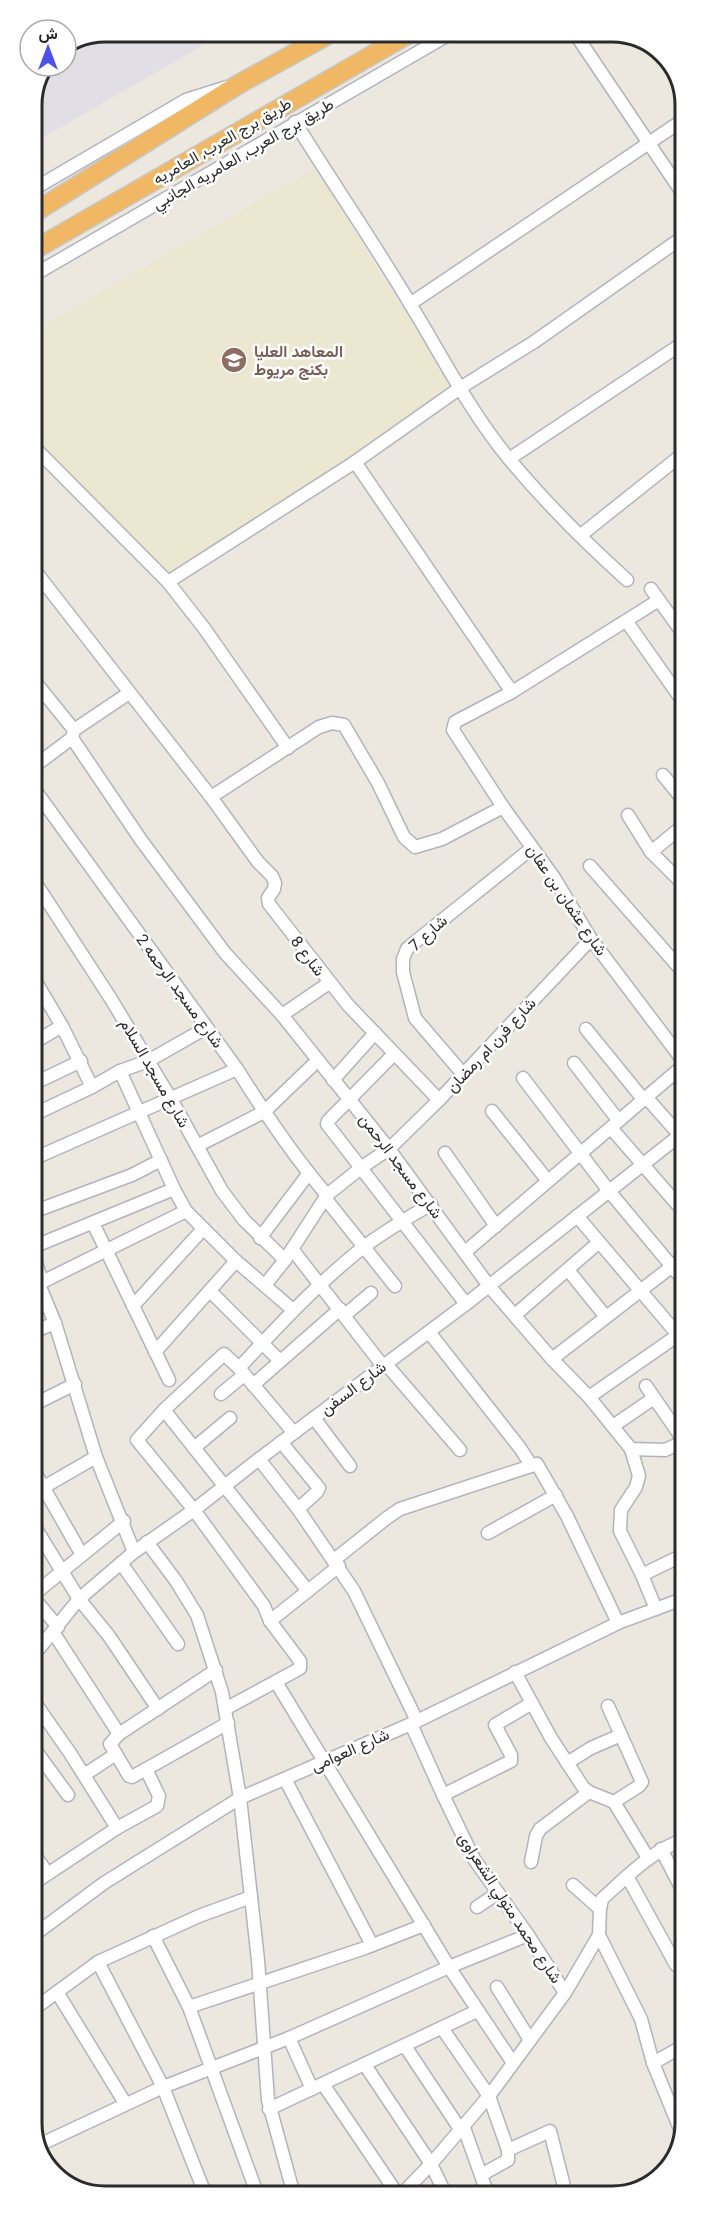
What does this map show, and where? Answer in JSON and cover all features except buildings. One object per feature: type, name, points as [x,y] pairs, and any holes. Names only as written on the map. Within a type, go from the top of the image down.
[{"type":"highway","points":[[42,208],[239,84],[315,42]]},
{"type":"highway","name":"طريق برج العرب, العامريه","points":[[42,245],[395,42]]},
{"type":"street","name":"طريق برج العرب, العامريه الجانبي","points":[[42,270],[435,42]]},
{"type":"street","points":[[581,42],[675,182]]},
{"type":"street","points":[[42,184],[186,100],[239,84]]},
{"type":"street","points":[[295,122],[410,304],[459,388],[509,459],[627,580]]},
{"type":"street","points":[[410,304],[675,125]]},
{"type":"street","points":[[168,582],[355,462],[459,388],[534,342],[675,243]]},
{"type":"street","points":[[509,459],[675,348]]},
{"type":"street","points":[[42,455],[168,582],[197,619],[288,748]]},
{"type":"street","points":[[581,535],[675,460]]},
{"type":"street","points":[[355,462],[512,692],[659,600]]},
{"type":"street","name":"شارع 8","points":[[42,580],[211,797],[258,862],[272,876],[275,883],[268,898],[269,904],[329,983],[439,1100]]},
{"type":"street","points":[[651,589],[675,622]]},
{"type":"street","points":[[627,622],[675,690]]},
{"type":"street","name":"شارع مسجد الرحمن","points":[[42,692],[73,734],[141,840],[225,953],[282,1016],[389,1149],[489,1286],[552,1359],[589,1397],[631,1449],[639,1476],[636,1487],[621,1510],[620,1531],[656,1609]]},
{"type":"street","name":"شارع عثمان بن عفان","points":[[512,692],[455,722],[453,727],[455,733],[503,807],[555,879],[591,939],[675,1052]]},
{"type":"street","points":[[42,760],[129,693]]},
{"type":"street","points":[[211,797],[326,724],[338,723],[344,725],[378,783],[404,837],[415,847],[442,839],[503,807]]},
{"type":"street","points":[[663,775],[675,790]]},
{"type":"street","name":"شارع مسجد الرحمه 2","points":[[42,800],[237,1069],[264,1112],[363,1248],[394,1286]]},
{"type":"street","points":[[628,814],[651,852],[675,876]]},
{"type":"street","points":[[651,852],[675,832]]},
{"type":"street","name":"شارع 7","points":[[464,1074],[415,1018],[403,972],[403,959],[407,949],[415,942],[532,848]]},
{"type":"street","points":[[590,866],[675,963]]},
{"type":"street","name":"شارع مسجد السلام","points":[[42,893],[111,999],[171,1099],[222,1191],[260,1238],[288,1255],[321,1284],[385,1365],[460,1450]]},
{"type":"street","name":"شارع فرن ام رمضان","points":[[265,1285],[288,1255],[326,1197],[362,1167],[389,1149],[439,1100],[591,939]]},
{"type":"street","points":[[282,1016],[329,983]]},
{"type":"street","points":[[42,999],[62,1026],[92,1087]]},
{"type":"street","points":[[42,1038],[62,1026]]},
{"type":"street","points":[[42,1111],[120,1071],[148,1061],[206,1028]]},
{"type":"street","points":[[586,1029],[644,1098],[675,1128]]},
{"type":"street","points":[[333,1080],[375,1033]]},
{"type":"street","points":[[394,1054],[327,1123],[466,1304]]},
{"type":"street","points":[[42,1080],[81,1061]]},
{"type":"street","points":[[197,1146],[264,1112],[317,1061]]},
{"type":"street","points":[[574,1063],[643,1164],[675,1201]]},
{"type":"street","points":[[42,1156],[237,1069]]},
{"type":"street","points":[[120,1071],[186,1211],[236,1261],[293,1310]]},
{"type":"street","points":[[465,1252],[675,1072]]},
{"type":"street","points":[[523,1078],[609,1191],[675,1270]]},
{"type":"street","points":[[492,1111],[548,1181]]},
{"type":"street","name":"شارع السفن","points":[[42,1646],[79,1599],[134,1552],[194,1510],[466,1304],[643,1164],[675,1142]]},
{"type":"street","points":[[445,1153],[496,1226]]},
{"type":"street","points":[[42,1209],[132,1174],[161,1160]]},
{"type":"street","points":[[260,1238],[309,1173]]},
{"type":"street","points":[[42,1243],[174,1189]]},
{"type":"street","points":[[221,1394],[242,1372],[263,1342],[321,1284],[363,1248],[431,1204]]},
{"type":"street","points":[[42,1284],[186,1211]]},
{"type":"street","points":[[577,1216],[640,1291],[675,1327]]},
{"type":"street","points":[[93,1223],[169,1380]]},
{"type":"street","points":[[133,1306],[203,1229]]},
{"type":"street","points":[[515,1315],[598,1243]]},
{"type":"street","points":[[155,1352],[236,1261]]},
{"type":"street","points":[[552,1359],[675,1264]]},
{"type":"street","points":[[568,1270],[606,1317]]},
{"type":"street","points":[[210,1292],[280,1361]]},
{"type":"street","points":[[253,1385],[342,1312],[371,1293]]},
{"type":"street","points":[[42,1295],[55,1323],[96,1457],[124,1521],[134,1552]]},
{"type":"street","points":[[42,1328],[55,1323]]},
{"type":"street","points":[[429,1332],[531,1465]]},
{"type":"street","points":[[589,1397],[675,1339]]},
{"type":"street","points":[[225,1709],[297,1670],[300,1661],[270,1622],[264,1606],[194,1510],[137,1442],[164,1410],[224,1354],[294,1433]]},
{"type":"street","points":[[42,1400],[75,1384]]},
{"type":"street","points":[[646,1386],[675,1427]]},
{"type":"street","points":[[613,1426],[654,1398]]},
{"type":"street","points":[[164,1410],[308,1591]]},
{"type":"street","points":[[194,1448],[230,1418]]},
{"type":"street","points":[[314,1418],[350,1466]]},
{"type":"street","points":[[281,1442],[319,1488],[298,1509]]},
{"type":"street","points":[[631,1449],[660,1451],[675,1446]]},
{"type":"street","points":[[44,1487],[96,1457]]},
{"type":"street","name":"شارع محمد متولي الشعراوى","points":[[259,1459],[298,1509],[354,1591],[414,1722],[442,1796],[474,1859],[528,1935],[565,1993]]},
{"type":"street","points":[[270,1622],[308,1591],[393,1512],[423,1500],[537,1464],[540,1465],[556,1495],[618,1623]]},
{"type":"street","points":[[42,1484],[82,1555]]},
{"type":"street","points":[[488,1533],[556,1495]]},
{"type":"street","points":[[42,1586],[124,1521]]},
{"type":"street","points":[[42,1542],[63,1570],[79,1599],[109,1636],[158,1709]]},
{"type":"street","points":[[147,1542],[176,1581],[197,1615],[216,1670],[225,1709],[240,1798],[251,1897],[269,2109],[291,2186]]},
{"type":"street","points":[[642,1575],[675,1559]]},
{"type":"street","points":[[121,1563],[178,1644]]},
{"type":"street","name":"شارع العوامى","points":[[42,1929],[104,1883],[240,1798],[414,1722],[618,1623],[675,1602]]},
{"type":"street","points":[[42,1604],[119,1734]]},
{"type":"street","points":[[216,1670],[119,1734],[110,1744],[130,1777],[228,1723]]},
{"type":"street","points":[[515,1672],[567,1763],[583,1786],[589,1792],[614,1802],[648,1858]]},
{"type":"street","points":[[276,1682],[449,1967],[513,2064]]},
{"type":"street","points":[[442,1796],[511,1761],[511,1755],[495,1725],[532,1703]]},
{"type":"street","points":[[608,1706],[642,1782],[614,1802]]},
{"type":"street","points":[[42,1713],[84,1774],[117,1828]]},
{"type":"street","points":[[567,1763],[591,1748],[621,1735]]},
{"type":"street","points":[[84,1774],[116,1754]]},
{"type":"street","points":[[42,1759],[68,1795]]},
{"type":"street","points":[[42,1877],[159,1803],[159,1796],[146,1769]]},
{"type":"street","points":[[285,1779],[372,1945]]},
{"type":"street","points":[[531,1862],[536,1836],[544,1824],[589,1792]]},
{"type":"street","points":[[408,2186],[431,2164],[489,2096],[565,1993],[599,1935],[602,1899],[648,1858],[675,1843]]},
{"type":"street","points":[[661,1849],[675,1876]]},
{"type":"street","points":[[42,1866],[47,1873]]},
{"type":"street","points":[[627,1876],[675,1963]]},
{"type":"street","points":[[573,1885],[600,1909]]},
{"type":"street","points":[[477,1907],[498,1893]]},
{"type":"street","points":[[42,2003],[98,1962],[153,1936],[251,1897]]},
{"type":"street","points":[[189,2007],[424,1925]]},
{"type":"street","points":[[45,2142],[125,2103],[263,2049],[449,1967],[528,1935]]},
{"type":"street","points":[[599,1935],[641,2019],[653,2063],[675,2117]]},
{"type":"street","points":[[153,1936],[189,2007],[254,2186]]},
{"type":"street","points":[[98,1962],[163,2087],[202,2186]]},
{"type":"street","points":[[497,1987],[530,2040]]},
{"type":"street","points":[[57,1992],[125,2103]]},
{"type":"street","points":[[269,2109],[477,2012]]},
{"type":"street","points":[[442,2028],[489,2096],[508,2150],[508,2160],[481,2175]]},
{"type":"street","points":[[289,2038],[318,2087],[392,2186]]},
{"type":"street","points":[[405,2046],[461,2127],[485,2186]]},
{"type":"street","points":[[653,2063],[675,2051]]},
{"type":"street","points":[[365,2065],[431,2164],[442,2186]]},
{"type":"street","points":[[508,2150],[550,2132],[564,2186]]},
{"type":"shaded area","points":[[209,42],[42,138],[43,93],[49,78],[78,78],[78,49],[93,43]]},
{"type":"shaded area","name":"المعاهد العليا بكنج مريوط","points":[[315,168],[453,389],[361,454],[169,577],[42,450],[42,326]]},
{"type":"place","name":"المعاهد العليا بكنج مريوط","points":[[234,360]]}]
